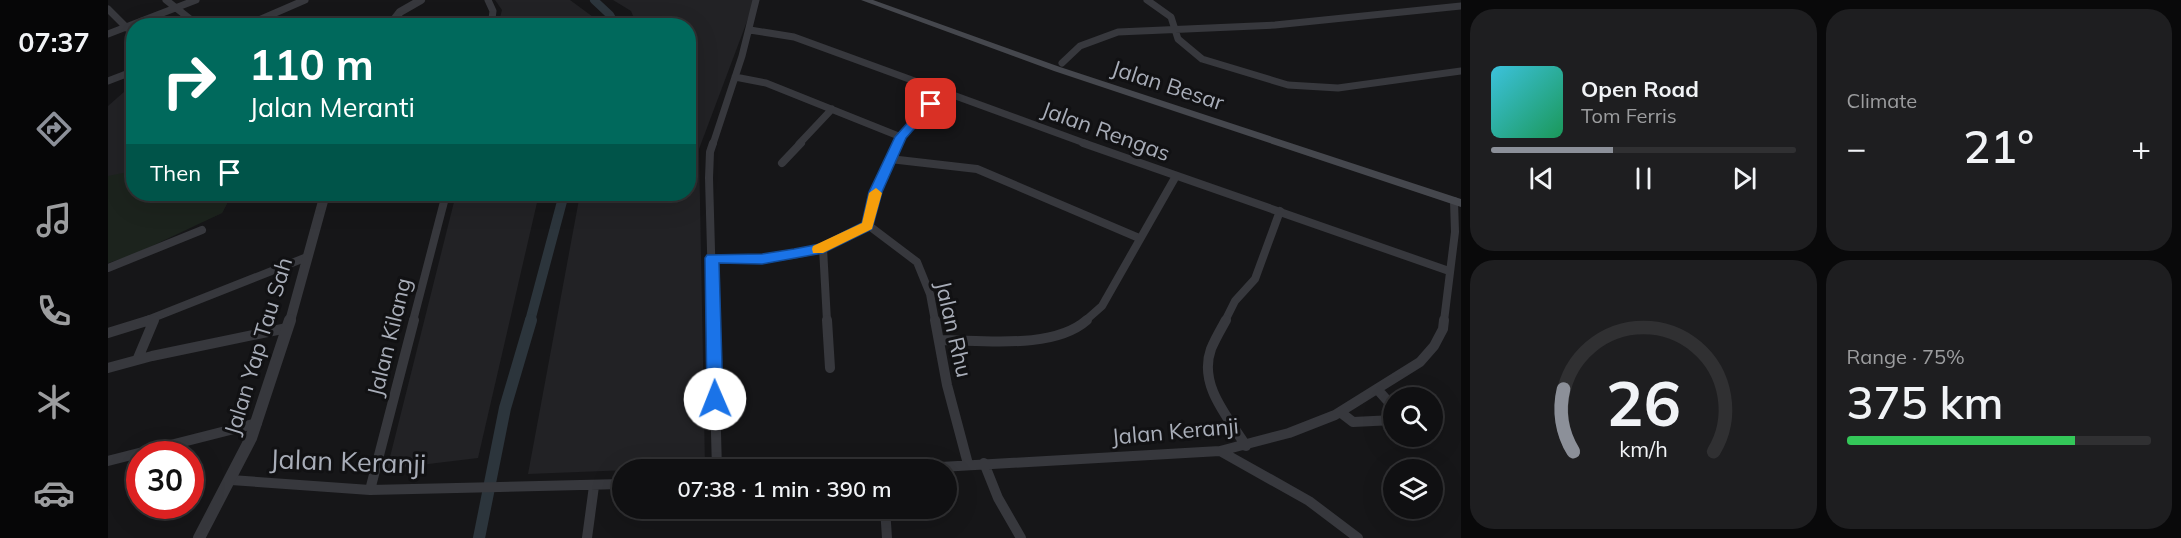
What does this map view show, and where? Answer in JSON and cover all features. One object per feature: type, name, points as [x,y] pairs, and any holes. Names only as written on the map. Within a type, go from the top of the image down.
[{"type":"main road","name":"Jalan Besar","points":[[865,0],[1063,71],[1459,199]]},
{"type":"main road","name":"Jalan Besar","points":[[880,0],[1459,199]]},
{"type":"street","points":[[166,0],[188,18]]},
{"type":"street","points":[[151,18],[196,0]]},
{"type":"street","points":[[263,18],[305,0]]},
{"type":"street","points":[[395,18],[399,12],[421,0]]},
{"type":"street","points":[[488,0],[493,11],[492,18]]},
{"type":"street","points":[[717,459],[710,152],[750,30],[756,0]]},
{"type":"street","points":[[1147,0],[1171,17],[1178,39],[1202,59],[1288,85],[1338,88],[1461,71]]},
{"type":"street","points":[[1062,63],[1080,46],[1118,32],[1275,25],[1461,6]]},
{"type":"street","points":[[108,9],[126,27]]},
{"type":"street","points":[[108,34],[126,28]]},
{"type":"street","name":"Jalan Rengas","points":[[750,30],[794,37],[1176,176],[1449,271]]},
{"type":"street","points":[[108,81],[126,74]]},
{"type":"street","points":[[735,77],[766,83],[901,137]]},
{"type":"street","points":[[712,258],[762,259],[823,248],[868,225],[876,192],[901,137],[943,91]]},
{"type":"street","points":[[782,163],[832,109]]},
{"type":"street","points":[[890,159],[977,169],[1139,238]]},
{"type":"street","points":[[940,340],[1036,340],[1076,329],[1102,306],[1176,176]]},
{"type":"street","name":"Jalan Keranji","points":[[957,465],[1220,451],[1246,446],[1315,424],[1340,412],[1420,362],[1434,346],[1443,329],[1459,199]]},
{"type":"street","name":"Jalan Yap Tau Sah","points":[[199,538],[231,480],[257,423],[323,201]]},
{"type":"street","name":"Jalan Kilang","points":[[370,490],[444,201]]},
{"type":"street","points":[[1246,446],[1209,385],[1208,363],[1211,349],[1235,301],[1255,279],[1280,211]]},
{"type":"street","name":"Jalan Rhu","points":[[868,225],[917,262],[930,294],[947,385],[968,464]]},
{"type":"street","points":[[108,268],[202,230]]},
{"type":"street","points":[[823,248],[830,368]]},
{"type":"street","points":[[108,333],[154,318],[307,257]]},
{"type":"street","points":[[138,358],[154,318]]},
{"type":"street","points":[[108,368],[138,358],[245,339],[287,328]]},
{"type":"street","points":[[1377,389],[1383,396]]},
{"type":"street","points":[[1340,412],[1353,422],[1383,421]]},
{"type":"street","points":[[108,461],[257,423]]},
{"type":"street","points":[[1220,451],[1322,509],[1358,538]]},
{"type":"street","points":[[984,463],[998,498],[1021,538]]},
{"type":"street","name":"Jalan Keranji","points":[[231,480],[370,490],[465,486],[594,486]]},
{"type":"street","points":[[587,538],[594,486],[612,485]]},
{"type":"street","points":[[886,519],[887,538]]},
{"type":"shaded area","points":[[495,0],[570,0],[594,18],[500,18],[502,10]]},
{"type":"shaded area","points":[[613,0],[755,0],[699,149],[705,459],[612,459],[612,471],[528,474],[579,201],[696,201],[696,18],[634,18],[631,11]]},
{"type":"shaded area","points":[[126,90],[126,201],[228,201],[222,213],[108,263],[108,106]]},
{"type":"shaded area","points":[[126,172],[126,201],[228,201],[222,213],[133,255],[108,263],[108,176]]},
{"type":"shaded area","points":[[454,201],[537,201],[478,458],[387,469]]},
{"type":"waterway","points":[[594,0],[612,18]]},
{"type":"waterway","points":[[530,321],[562,201]]},
{"type":"waterway","points":[[479,538],[505,408],[531,320]]},
{"type":"slow traffic","points":[[818,249],[843,239],[868,225],[876,193]]},
{"type":"route","points":[[715,399],[712,258],[762,259],[823,248],[868,225],[876,192],[901,137],[931,104]]}]
